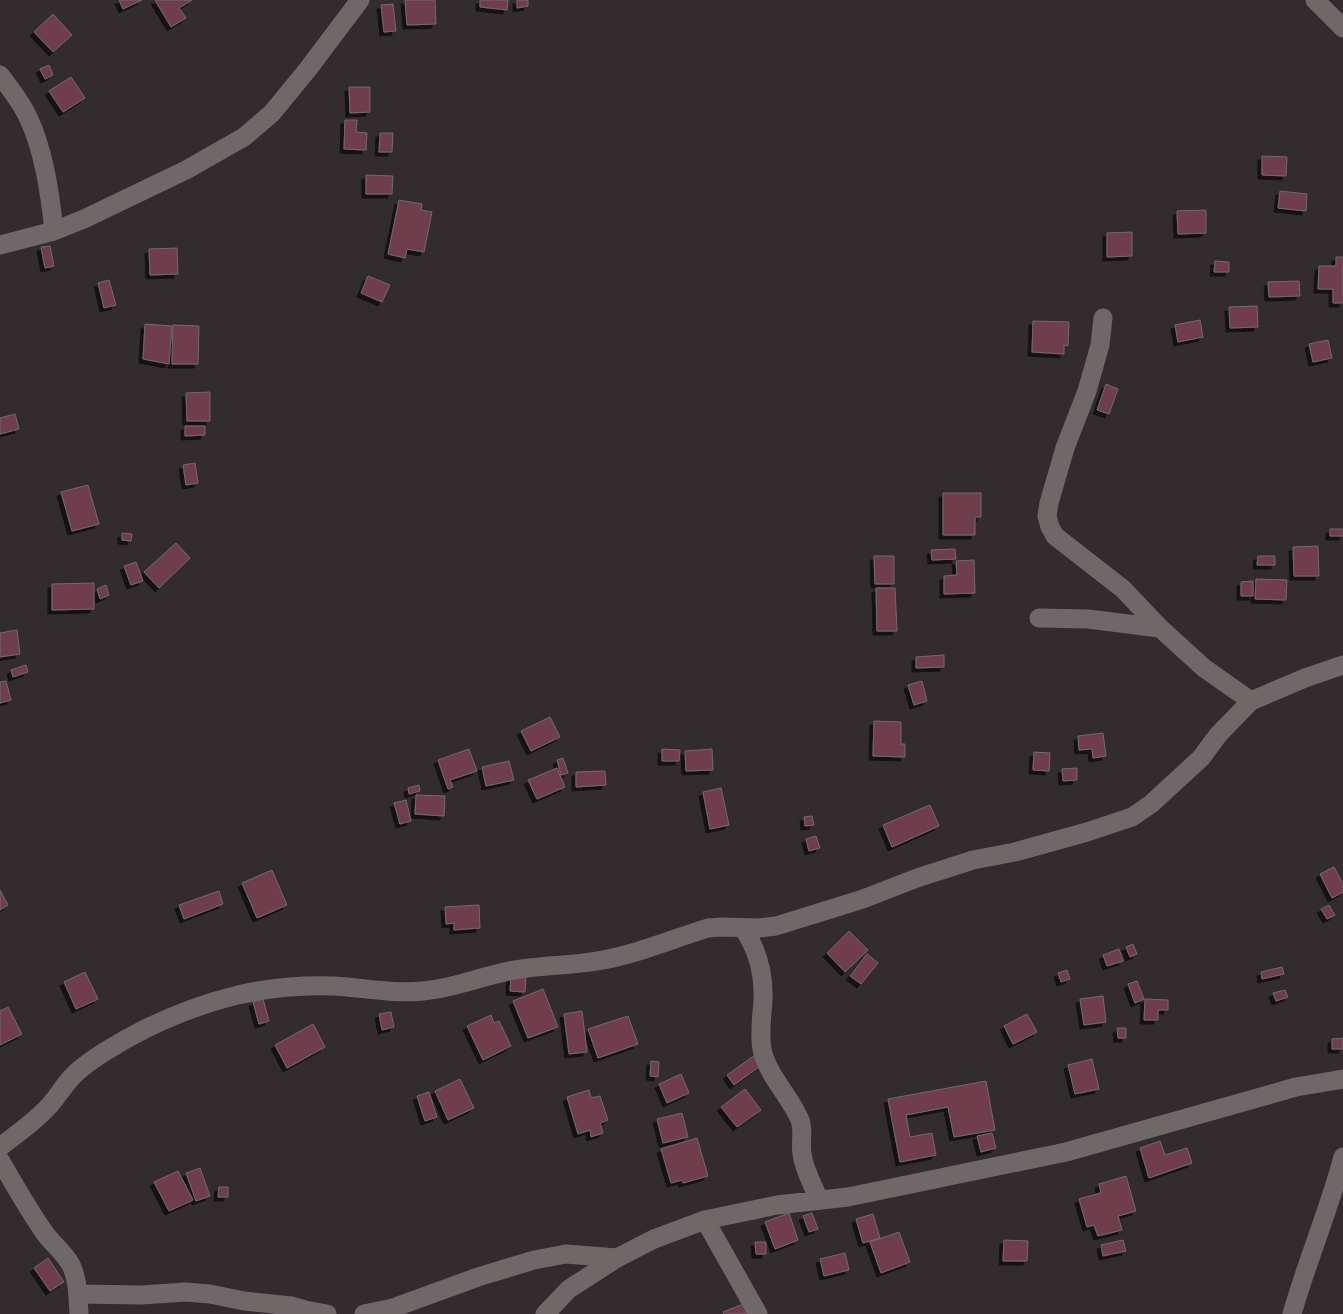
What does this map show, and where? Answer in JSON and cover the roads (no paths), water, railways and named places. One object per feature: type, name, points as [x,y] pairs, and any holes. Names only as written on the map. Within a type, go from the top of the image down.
[{"type":"street","points":[[0,245],[54,231],[143,192],[244,137],[272,113],[360,0]]},
{"type":"street","points":[[1315,0],[1343,28]]},
{"type":"street","points":[[0,75],[28,117],[39,148],[51,199],[54,231]]},
{"type":"street","points":[[1102,318],[1100,345],[1087,391],[1065,448],[1047,516],[1050,527],[1055,536],[1123,589],[1160,628],[1204,668],[1251,701]]},
{"type":"street","points":[[1039,618],[1088,619],[1160,628]]},
{"type":"street","points":[[0,1147],[42,1114],[60,1095],[72,1077],[118,1044],[146,1028],[178,1014],[247,992],[305,986],[337,986],[399,993],[423,991],[454,987],[510,971],[598,961],[626,955],[708,928],[776,926],[863,899],[917,878],[973,860],[1015,852],[1111,825],[1132,817],[1151,804],[1201,758],[1218,735],[1251,701],[1343,665]]},
{"type":"street","points":[[743,928],[753,942],[759,959],[762,977],[762,1050],[769,1067],[801,1122],[803,1157],[819,1200]]},
{"type":"street","points":[[545,1314],[569,1289],[617,1258],[654,1239],[705,1220],[777,1205],[848,1197],[1066,1152],[1296,1087],[1343,1079]]},
{"type":"street","points":[[1292,1314],[1336,1185],[1343,1158]]},
{"type":"street","points":[[0,1160],[39,1225],[72,1266],[78,1294],[79,1314]]},
{"type":"street","points":[[705,1220],[758,1314]]},
{"type":"street","points":[[364,1314],[392,1308],[478,1277],[534,1260],[566,1254],[617,1258]]},
{"type":"street","points":[[78,1294],[141,1295],[186,1292],[291,1306],[327,1314]]}]
